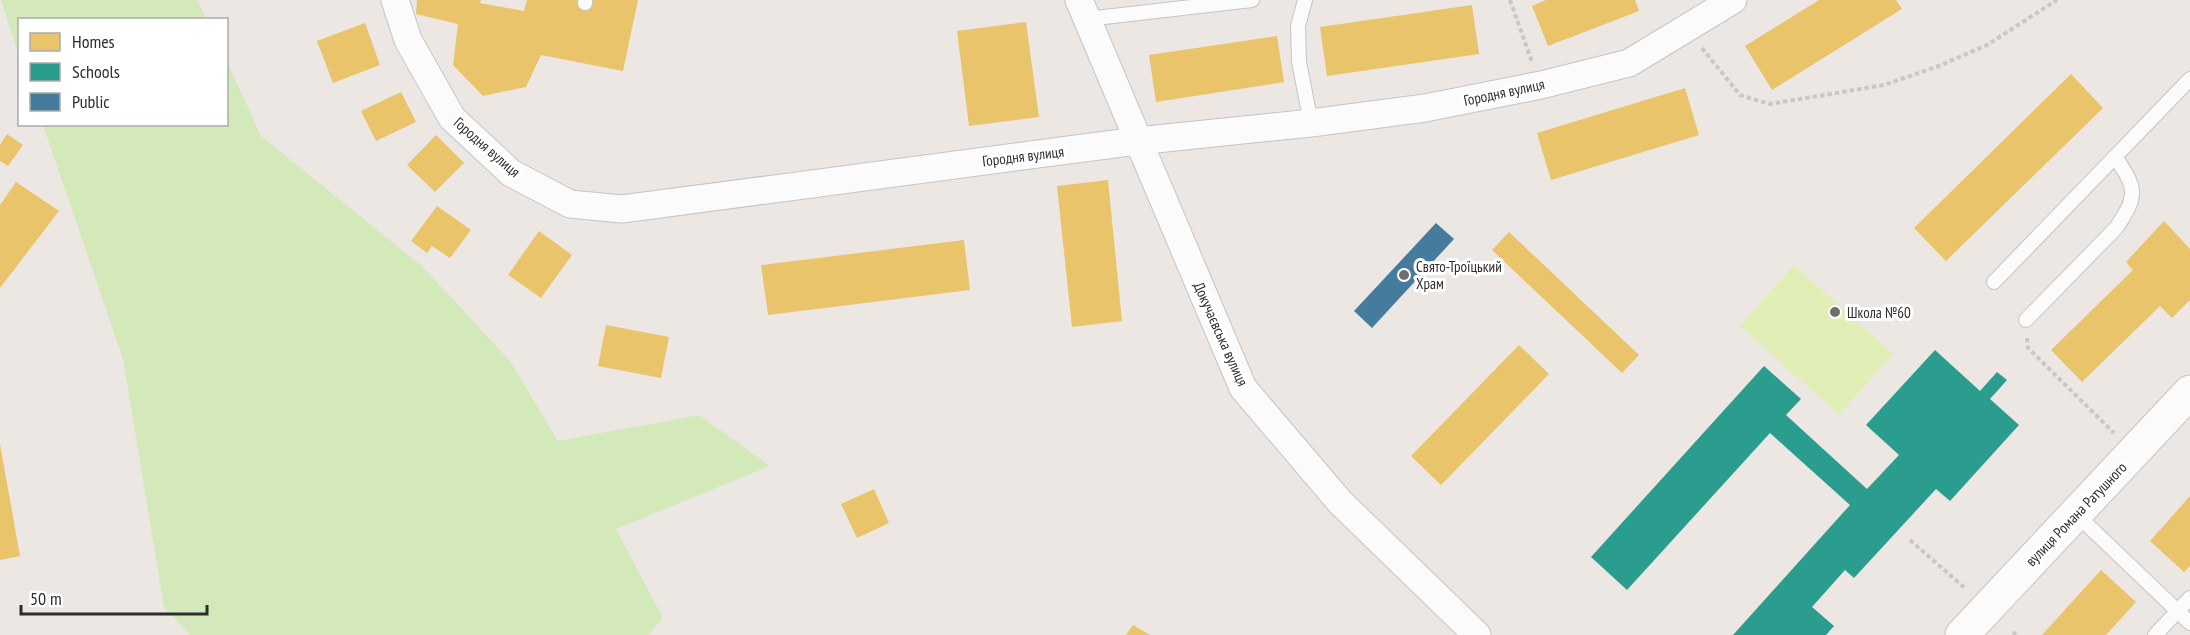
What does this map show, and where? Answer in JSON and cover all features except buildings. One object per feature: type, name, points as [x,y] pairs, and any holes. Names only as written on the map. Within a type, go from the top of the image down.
[{"type":"street","name":"Городня вулиця","points":[[395,0],[408,40],[452,118],[511,173],[570,204],[622,209],[1137,141],[1311,123],[1425,108],[1541,85],[1629,63],[1733,0]]},
{"type":"street","name":"Докучаєвська вулиця","points":[[1083,10],[1243,388],[1340,502],[1478,635]]},
{"type":"street","name":"вулиця Романа Ратушного","points":[[1962,635],[2190,392]]},
{"type":"lane","points":[[1083,10],[1252,0]]},
{"type":"lane","points":[[1305,0],[1298,26],[1299,62],[1311,123]]},
{"type":"lane","points":[[1994,282],[2190,79]]},
{"type":"lane","points":[[2026,320],[2116,228],[2128,211],[2133,192],[2127,174],[2115,157]]},
{"type":"lane","points":[[2076,514],[2190,622]]},
{"type":"lane","points":[[2155,635],[2190,598]]},
{"type":"path","points":[[1510,0],[1525,41]]},
{"type":"path","points":[[1700,46],[1740,94],[1770,104],[1884,85],[1939,66],[1987,45],[2057,0]]},
{"type":"path","points":[[2026,320],[2028,348],[2134,453]]},
{"type":"path","points":[[1910,540],[1973,596]]},
{"type":"green space","points":[[1,0],[197,0],[206,18],[18,18],[18,52]]},
{"type":"green space","points":[[228,64],[261,136],[423,267],[510,361],[558,441],[699,415],[770,466],[616,529],[663,618],[648,635],[190,635],[164,607],[123,359],[43,126],[228,126]]},
{"type":"green space","points":[[1794,265],[1893,354],[1839,415],[1740,326]]},
{"type":"place","name":"Свято-Троїцький Храм","points":[[1404,275]]},
{"type":"place","name":"Школа №60","points":[[1835,312]]}]
